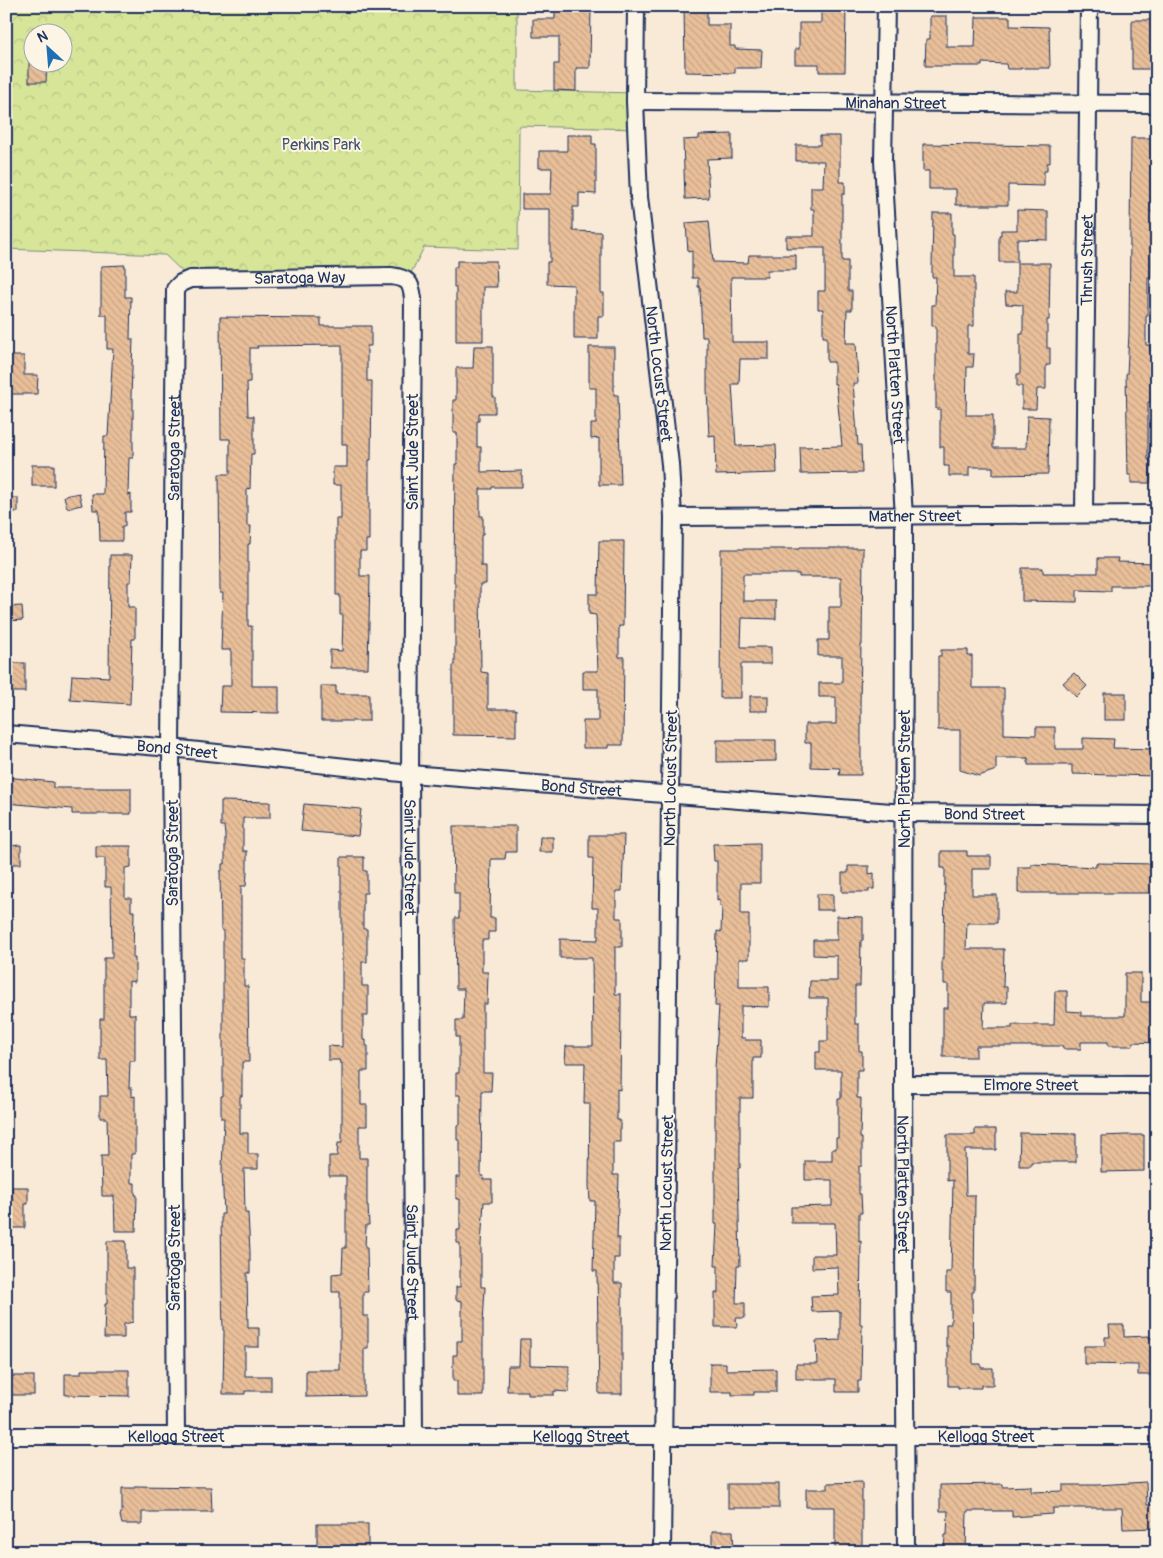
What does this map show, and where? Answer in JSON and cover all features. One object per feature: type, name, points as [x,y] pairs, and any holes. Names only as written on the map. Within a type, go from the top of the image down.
[{"type":"street","name":"North Locust Street","points":[[636,6],[635,101],[639,197],[670,464],[673,517],[662,1552]]},
{"type":"street","name":"North Platten Street","points":[[886,6],[883,161],[904,516],[903,1084],[906,1552]]},
{"type":"street","name":"Thrush Street","points":[[1084,514],[1090,6]]},
{"type":"street","name":"Minahan Street","points":[[635,101],[885,104],[1157,104]]},
{"type":"street","name":"Saratoga Way","points":[[190,279],[391,276],[407,281]]},
{"type":"street","name":"Saratoga Street","points":[[176,1436],[171,748],[175,289],[181,283],[190,279]]},
{"type":"street","name":"Saint Jude Street","points":[[407,281],[412,286],[413,298],[410,774],[414,1436]]},
{"type":"street","name":"Mather Street","points":[[673,517],[1157,514]]},
{"type":"street","name":"Bond Street","points":[[6,734],[171,748],[410,774],[904,813],[1157,814]]},
{"type":"street","name":"Elmore Street","points":[[903,1084],[1157,1085]]},
{"type":"street","name":"Kellogg Street","points":[[6,1436],[1157,1436]]},
{"type":"green space","name":"Perkins Park","points":[[6,6],[517,6],[517,90],[635,93],[637,129],[519,126],[518,250],[424,247],[407,281],[190,279],[165,255],[6,249]]},
{"type":"building","points":[[555,6],[591,6],[590,68],[576,68],[576,91],[554,90],[554,64],[559,64],[559,37],[533,37],[533,19],[555,19]]},
{"type":"building","points":[[684,6],[707,6],[707,25],[730,25],[730,46],[735,46],[735,49],[762,50],[761,68],[735,68],[735,73],[685,72]]},
{"type":"building","points":[[821,6],[846,6],[845,72],[819,72],[819,64],[795,64],[795,49],[799,49],[799,23],[821,23]]},
{"type":"building","points":[[930,16],[947,16],[947,47],[975,47],[976,17],[1010,17],[1010,26],[1049,27],[1050,68],[1007,69],[1006,64],[982,63],[982,66],[925,66],[926,39],[930,39]]},
{"type":"building","points":[[1132,20],[1154,20],[1154,69],[1132,69]]},
{"type":"building","points":[[29,72],[46,72],[46,82],[29,82]]},
{"type":"building","points":[[732,134],[732,158],[707,159],[709,198],[685,199],[683,140],[699,139],[699,135]]},
{"type":"building","points":[[567,135],[592,135],[592,144],[596,144],[596,194],[579,193],[579,207],[573,207],[573,231],[601,232],[601,293],[604,293],[604,316],[598,316],[598,339],[574,339],[574,285],[547,284],[547,262],[550,262],[550,209],[522,209],[522,194],[551,194],[552,168],[539,168],[539,151],[567,151]]},
{"type":"building","points":[[820,136],[840,136],[840,182],[845,182],[845,194],[842,194],[842,261],[848,261],[848,291],[852,291],[852,310],[847,310],[846,343],[856,343],[858,383],[853,383],[858,445],[861,445],[862,473],[801,474],[800,447],[842,446],[836,384],[834,384],[834,362],[827,362],[827,337],[823,337],[823,309],[818,309],[818,291],[825,291],[825,248],[786,248],[786,236],[814,236],[814,209],[811,209],[811,187],[823,187],[824,161],[796,161],[796,145],[820,145]]},
{"type":"building","points":[[1131,138],[1151,138],[1151,212],[1156,212],[1155,247],[1152,246],[1151,278],[1148,278],[1148,316],[1146,316],[1146,345],[1150,345],[1150,351],[1156,351],[1155,363],[1152,363],[1151,402],[1148,402],[1148,460],[1151,460],[1150,483],[1131,483],[1131,475],[1128,475],[1126,374],[1129,333]]},
{"type":"building","points":[[923,144],[1050,146],[1050,163],[1047,163],[1047,171],[1044,171],[1044,186],[1008,185],[1008,205],[956,205],[956,189],[929,189],[929,171],[923,171]]},
{"type":"building","points":[[1017,210],[1048,211],[1048,240],[1017,239],[1017,262],[999,262],[999,235],[1001,235],[1001,230],[1017,230]]},
{"type":"building","points":[[933,213],[952,213],[954,277],[974,277],[974,326],[968,326],[968,354],[974,354],[973,367],[967,367],[966,415],[993,415],[993,448],[1026,448],[1027,416],[1049,417],[1048,474],[993,475],[993,467],[969,467],[969,476],[949,476],[949,466],[944,466],[944,447],[940,447],[940,409],[936,409],[936,326],[932,326],[932,305],[935,305],[936,277],[932,277]]},
{"type":"building","points":[[709,221],[713,262],[748,263],[749,255],[796,255],[796,270],[767,270],[767,277],[731,277],[732,342],[769,342],[769,359],[740,359],[739,384],[732,384],[736,446],[776,445],[777,473],[716,475],[715,435],[709,436],[707,337],[702,337],[700,287],[698,287],[698,278],[692,278],[692,251],[688,252],[686,223]]},
{"type":"building","points":[[457,261],[496,261],[497,287],[483,287],[483,341],[456,341],[454,267],[457,267]]},
{"type":"building","points":[[1017,263],[1050,263],[1047,348],[1050,348],[1050,365],[1046,365],[1046,389],[1037,389],[1036,409],[1022,409],[1022,386],[1017,386],[1017,374],[1020,374],[1020,334],[1023,334],[1023,305],[1006,304],[1005,292],[1017,292]]},
{"type":"building","points":[[125,265],[125,297],[131,297],[130,339],[133,339],[131,398],[133,398],[133,458],[129,458],[128,495],[131,494],[131,512],[125,512],[125,526],[122,526],[122,541],[100,541],[99,510],[93,510],[92,494],[103,494],[104,436],[108,436],[113,349],[107,349],[107,315],[101,315],[101,266]]},
{"type":"building","points":[[220,317],[321,318],[321,326],[371,326],[371,346],[367,346],[367,381],[372,381],[371,460],[369,460],[369,540],[366,540],[366,551],[360,551],[360,576],[370,576],[368,668],[330,668],[330,650],[342,651],[343,615],[340,615],[340,595],[336,595],[336,519],[341,519],[341,485],[333,485],[333,467],[347,467],[347,444],[342,444],[342,345],[257,346],[258,348],[250,348],[250,382],[247,382],[248,416],[254,416],[254,454],[251,454],[250,489],[247,488],[247,526],[251,526],[250,544],[248,544],[248,626],[252,626],[252,686],[279,686],[279,713],[220,712],[221,686],[231,686],[231,650],[221,650],[223,593],[220,593],[219,474],[230,474],[230,439],[221,439]]},
{"type":"building","points":[[474,346],[493,346],[493,397],[495,397],[495,413],[479,413],[479,421],[477,421],[477,447],[481,447],[481,472],[522,471],[522,487],[480,489],[480,516],[483,516],[481,566],[486,566],[486,584],[480,584],[481,672],[488,673],[488,709],[516,709],[516,736],[453,735],[455,464],[457,464],[457,433],[453,433],[453,400],[456,400],[456,368],[473,368]]},
{"type":"building","points":[[589,347],[614,347],[614,395],[618,395],[621,485],[599,485],[599,438],[591,439],[591,424],[596,424],[596,388],[589,388]]},
{"type":"building","points":[[6,356],[24,356],[24,375],[38,375],[37,394],[6,394]]},
{"type":"building","points":[[32,465],[54,465],[54,486],[32,486]]},
{"type":"building","points":[[79,493],[82,505],[67,508],[64,496]]},
{"type":"building","points":[[6,498],[18,498],[18,512],[6,512]]},
{"type":"building","points":[[599,541],[624,541],[623,626],[619,626],[619,657],[624,657],[623,745],[608,745],[608,748],[583,748],[583,721],[598,721],[598,689],[583,689],[583,671],[598,671],[596,615],[589,614],[589,594],[598,594]]},
{"type":"building","points":[[863,548],[860,706],[861,775],[839,775],[840,768],[811,767],[811,743],[805,743],[805,724],[836,724],[836,697],[819,697],[819,683],[842,683],[842,656],[818,656],[818,640],[829,640],[829,607],[841,607],[841,577],[799,577],[799,574],[743,574],[743,601],[776,601],[776,619],[742,618],[741,647],[771,647],[771,664],[741,664],[741,698],[720,698],[721,549]]},
{"type":"building","points":[[110,555],[132,555],[131,582],[128,582],[128,607],[135,607],[135,639],[132,639],[130,704],[70,700],[72,675],[109,677]]},
{"type":"building","points":[[1098,558],[1118,558],[1117,562],[1157,563],[1157,583],[1151,583],[1151,586],[1111,586],[1111,591],[1077,590],[1077,602],[1022,601],[1022,568],[1043,568],[1043,573],[1098,573]]},
{"type":"building","points":[[22,606],[23,620],[6,621],[6,607]]},
{"type":"building","points":[[941,650],[968,650],[968,656],[972,656],[972,688],[1004,688],[1004,734],[1036,735],[1036,727],[1055,727],[1055,749],[1083,749],[1083,738],[1114,739],[1113,748],[1157,749],[1157,776],[1072,774],[1072,765],[1028,765],[1028,758],[996,758],[996,770],[979,776],[960,770],[960,730],[938,730],[938,656],[941,656]]},
{"type":"building","points":[[6,663],[25,663],[25,692],[6,692]]},
{"type":"building","points":[[1074,673],[1087,686],[1076,697],[1063,683]]},
{"type":"building","points":[[321,686],[336,686],[336,694],[369,694],[369,721],[321,721]]},
{"type":"building","points":[[1104,693],[1126,693],[1126,720],[1104,720]]},
{"type":"building","points":[[750,696],[768,696],[768,711],[750,711]]},
{"type":"building","points":[[717,740],[776,740],[776,761],[717,762]]},
{"type":"building","points":[[6,777],[53,782],[53,788],[131,788],[131,814],[72,814],[72,809],[6,803]]},
{"type":"building","points":[[221,801],[270,802],[270,818],[243,818],[243,851],[247,851],[247,873],[246,886],[241,886],[241,958],[244,958],[244,986],[248,986],[249,1062],[242,1062],[240,1133],[248,1133],[248,1154],[258,1154],[258,1169],[244,1169],[245,1213],[248,1213],[250,1252],[250,1273],[247,1273],[248,1328],[259,1328],[259,1347],[245,1347],[245,1376],[271,1376],[271,1391],[245,1391],[245,1394],[223,1394],[224,1330],[221,1214],[224,1214],[222,1169],[224,1118],[221,1118],[221,1096],[223,1096],[223,931],[221,930],[220,871],[222,871],[222,864],[225,864],[225,835],[224,826],[221,826]]},
{"type":"building","points":[[304,804],[361,809],[358,836],[301,831]]},
{"type":"building","points":[[453,826],[516,826],[516,852],[506,852],[505,859],[491,859],[490,918],[495,918],[495,932],[488,932],[488,940],[482,940],[482,972],[488,972],[487,1004],[483,1004],[483,1073],[492,1073],[491,1091],[482,1091],[481,1176],[484,1176],[483,1180],[492,1180],[492,1202],[484,1202],[481,1244],[481,1287],[485,1287],[483,1396],[457,1396],[457,1381],[453,1381],[453,1355],[457,1355],[457,1341],[462,1341],[462,1301],[456,1300],[456,1287],[460,1287],[460,1243],[457,1243],[457,1230],[460,1230],[460,1199],[456,1199],[456,1177],[460,1177],[460,1140],[457,1140],[457,1125],[460,1125],[460,1095],[456,1095],[456,1073],[459,1073],[459,1037],[456,1037],[456,1020],[463,1020],[464,989],[456,989],[455,918],[459,918],[459,893],[454,893]]},
{"type":"building","points":[[589,835],[624,835],[622,891],[616,891],[616,918],[622,918],[622,947],[615,947],[615,994],[621,994],[620,1090],[617,1089],[617,1120],[620,1120],[620,1142],[613,1142],[613,1175],[619,1175],[617,1238],[619,1238],[619,1258],[614,1258],[614,1283],[622,1283],[622,1394],[599,1394],[597,1271],[593,1271],[595,1201],[590,1201],[589,1185],[590,1103],[584,1103],[585,1063],[565,1063],[566,1046],[593,1046],[592,958],[560,958],[560,939],[598,940],[598,908],[592,908],[593,858],[589,858]]},
{"type":"building","points":[[540,837],[553,837],[553,852],[539,852]]},
{"type":"building","points":[[760,843],[760,883],[741,883],[741,914],[749,914],[749,959],[739,959],[739,987],[769,987],[769,1007],[741,1006],[741,1038],[745,1038],[745,1040],[761,1040],[761,1058],[753,1058],[753,1098],[740,1098],[740,1168],[738,1168],[740,1266],[737,1266],[736,1303],[745,1303],[745,1318],[736,1318],[737,1327],[715,1327],[715,1293],[718,1293],[718,1266],[715,1266],[717,1224],[715,1224],[715,1068],[719,1006],[715,1006],[717,931],[721,932],[722,906],[720,906],[720,900],[717,901],[717,861],[714,861],[713,844]]},
{"type":"building","points":[[21,845],[21,864],[6,864],[6,846]]},
{"type":"building","points":[[96,846],[131,846],[131,867],[125,868],[125,898],[131,898],[131,911],[134,911],[133,958],[135,958],[135,982],[129,981],[129,1014],[135,1014],[135,1061],[130,1061],[129,1088],[132,1088],[132,1097],[135,1096],[135,1154],[131,1154],[131,1183],[135,1183],[135,1195],[137,1195],[136,1231],[115,1231],[114,1196],[102,1196],[101,1156],[108,1156],[107,1118],[100,1118],[100,1096],[108,1096],[107,1060],[100,1060],[100,1019],[104,1019],[104,958],[112,958],[111,887],[105,887],[105,858],[96,858]]},
{"type":"building","points":[[941,851],[967,851],[967,856],[991,856],[991,869],[972,869],[972,895],[997,895],[997,923],[967,923],[966,949],[1004,949],[1003,987],[1007,987],[1007,1003],[984,1003],[983,1028],[1012,1028],[1012,1025],[1054,1025],[1055,991],[1067,991],[1067,1011],[1081,1012],[1081,1016],[1125,1016],[1125,973],[1141,973],[1141,1002],[1157,1002],[1157,1043],[1133,1042],[1133,1046],[1108,1046],[1108,1042],[1081,1042],[1081,1049],[1063,1049],[1063,1046],[976,1046],[976,1057],[943,1057],[943,1008],[948,1008],[948,984],[944,984],[944,972],[942,972],[942,957],[944,957],[945,868],[941,868]]},
{"type":"building","points":[[341,857],[364,857],[364,871],[367,871],[367,893],[363,893],[363,929],[367,929],[367,962],[362,962],[362,986],[368,986],[368,1016],[363,1016],[363,1040],[366,1040],[366,1046],[368,1046],[368,1071],[361,1071],[361,1105],[367,1105],[367,1126],[359,1126],[359,1158],[367,1158],[369,1225],[366,1225],[365,1248],[367,1248],[368,1292],[363,1292],[363,1316],[368,1316],[368,1348],[364,1348],[364,1396],[306,1397],[306,1370],[340,1370],[340,1292],[332,1292],[332,1274],[342,1273],[343,1248],[346,1248],[346,1176],[329,1176],[329,1156],[337,1156],[338,1143],[342,1143],[342,1063],[339,1060],[328,1060],[328,1046],[342,1047]]},
{"type":"building","points":[[1096,863],[1157,864],[1157,893],[1018,893],[1018,867],[1031,867],[1031,864],[1096,867]]},
{"type":"building","points":[[848,866],[869,866],[869,874],[874,873],[874,889],[869,889],[869,892],[842,892],[842,873],[848,873]]},
{"type":"building","points":[[817,894],[833,894],[833,910],[817,910]]},
{"type":"building","points":[[837,916],[863,917],[860,986],[855,986],[855,1024],[859,1024],[859,1051],[862,1051],[862,1070],[857,1070],[857,1098],[861,1098],[860,1138],[862,1138],[862,1166],[859,1166],[859,1194],[861,1194],[862,1213],[859,1213],[859,1242],[861,1241],[860,1324],[862,1324],[861,1381],[858,1381],[858,1392],[836,1392],[836,1379],[796,1379],[796,1364],[817,1364],[816,1341],[840,1340],[840,1311],[812,1312],[811,1296],[839,1295],[838,1267],[812,1268],[812,1255],[836,1255],[835,1223],[791,1223],[791,1207],[832,1206],[832,1180],[805,1180],[805,1161],[832,1161],[832,1149],[836,1149],[836,1138],[838,1138],[838,1099],[841,1099],[841,1070],[816,1070],[816,1052],[820,1052],[820,1041],[828,1041],[828,998],[809,998],[810,981],[837,981],[837,956],[813,955],[813,940],[837,940]]},
{"type":"building","points":[[975,1129],[996,1129],[996,1150],[965,1150],[966,1195],[975,1195],[974,1292],[972,1292],[973,1364],[981,1364],[981,1368],[993,1368],[993,1385],[981,1385],[981,1388],[958,1388],[958,1386],[948,1386],[948,1346],[946,1346],[946,1324],[951,1324],[951,1292],[946,1292],[946,1272],[951,1272],[953,1180],[947,1181],[947,1135],[975,1135]]},
{"type":"building","points":[[1020,1133],[1076,1134],[1076,1162],[1031,1162],[1031,1166],[1019,1166]]},
{"type":"building","points":[[1144,1135],[1144,1171],[1101,1172],[1101,1136]]},
{"type":"building","points":[[12,1187],[28,1187],[28,1204],[25,1204],[25,1228],[6,1228],[6,1210],[12,1210]]},
{"type":"building","points":[[107,1241],[126,1241],[126,1268],[133,1268],[133,1322],[124,1324],[124,1338],[104,1338],[105,1304],[107,1304]]},
{"type":"building","points":[[1109,1325],[1124,1325],[1124,1337],[1149,1336],[1149,1338],[1157,1338],[1157,1375],[1138,1375],[1138,1365],[1084,1364],[1084,1346],[1105,1346],[1105,1337],[1110,1337]]},
{"type":"building","points":[[520,1339],[530,1339],[530,1365],[569,1366],[569,1392],[554,1391],[554,1395],[528,1395],[528,1391],[507,1391],[508,1366],[519,1366]]},
{"type":"building","points":[[710,1363],[726,1363],[726,1370],[776,1369],[776,1392],[732,1395],[732,1392],[710,1392]]},
{"type":"building","points":[[81,1370],[129,1370],[129,1396],[65,1395],[65,1374],[81,1374]]},
{"type":"building","points":[[6,1376],[34,1376],[34,1395],[6,1395]]},
{"type":"building","points":[[862,1482],[862,1552],[835,1552],[835,1507],[806,1507],[806,1489],[828,1489],[828,1483]]},
{"type":"building","points":[[1146,1482],[1147,1505],[1157,1505],[1157,1528],[1123,1529],[1122,1508],[1053,1508],[1053,1514],[1012,1517],[1012,1511],[967,1511],[966,1552],[944,1552],[948,1511],[940,1511],[940,1485],[1003,1484],[1003,1487],[1031,1486],[1031,1492],[1063,1491],[1063,1485]]},
{"type":"building","points":[[728,1484],[779,1484],[779,1508],[728,1508]]},
{"type":"building","points":[[135,1486],[211,1487],[212,1512],[142,1512],[142,1524],[122,1524],[120,1516],[122,1510],[122,1488],[135,1488]]},
{"type":"building","points":[[317,1524],[368,1524],[368,1552],[317,1552]]},
{"type":"building","points":[[712,1531],[733,1531],[734,1552],[712,1552]]}]
